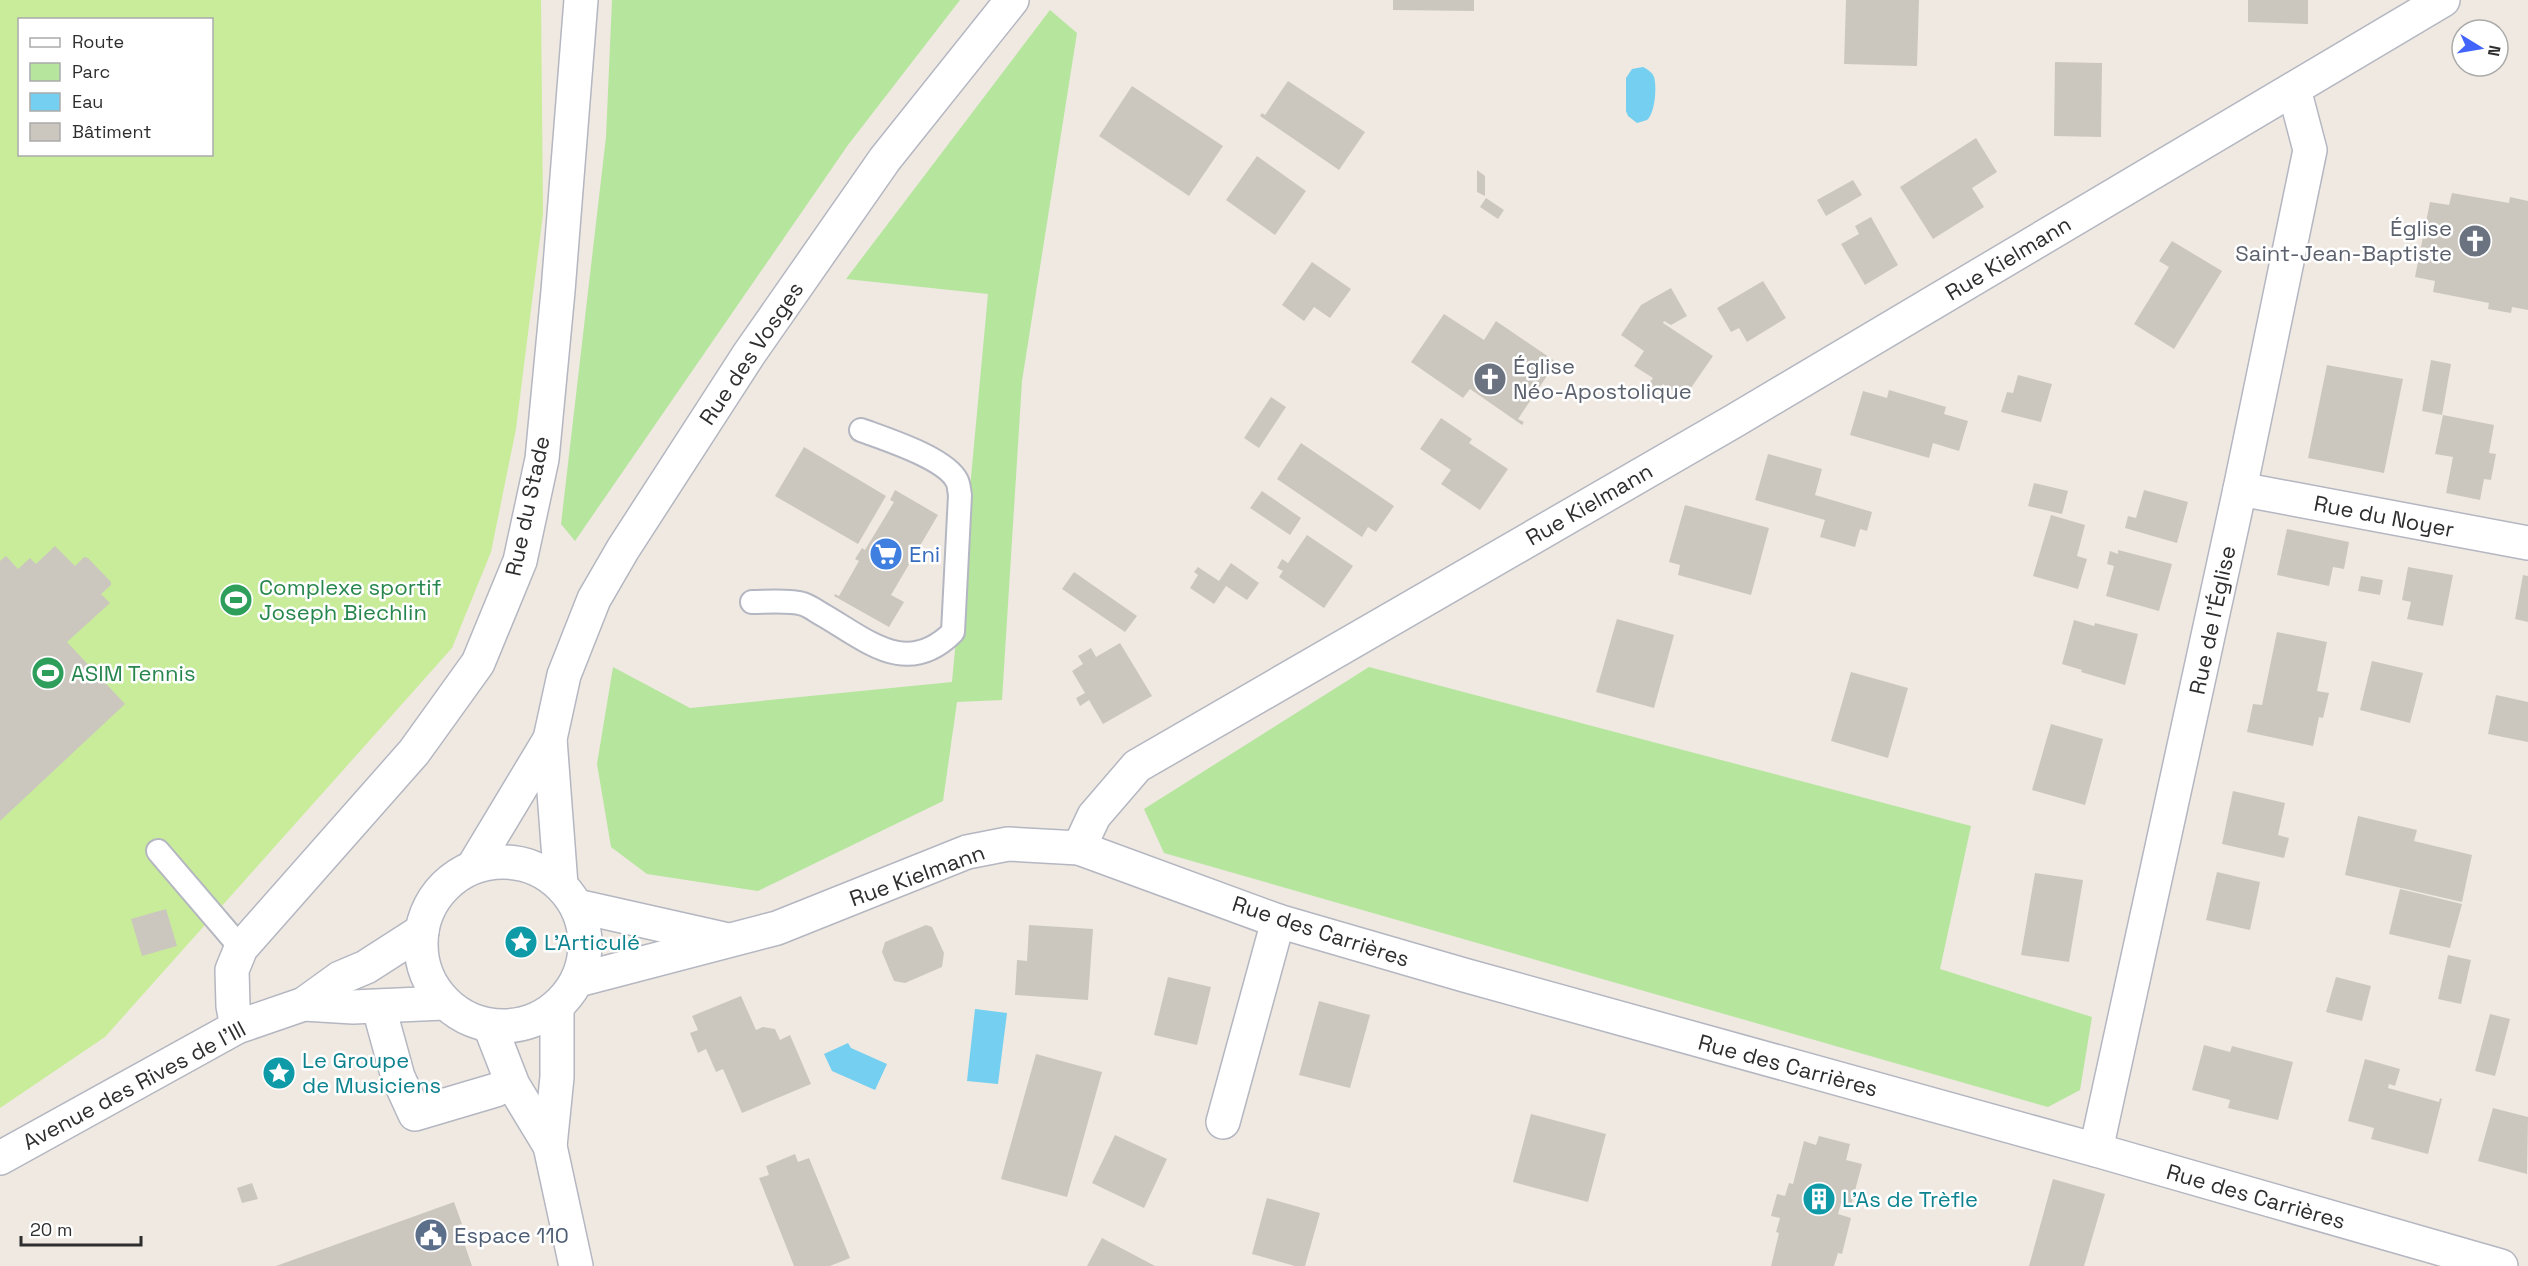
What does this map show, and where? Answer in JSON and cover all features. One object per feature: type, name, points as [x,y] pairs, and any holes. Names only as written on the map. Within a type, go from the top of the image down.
[{"type":"street","name":"Rue du Stade","points":[[237,1027],[233,1006],[232,970],[242,948],[414,752],[478,663],[520,561],[542,459],[581,0]]},
{"type":"street","name":"Rue des Vosges","points":[[473,867],[550,739],[564,675],[594,599],[623,549],[749,354],[885,159],[1012,0]]},
{"type":"street","name":"Rue Kielmann","points":[[578,980],[777,928],[967,852],[1008,844],[1079,848],[1094,816],[1137,766],[1734,421],[2443,0]]},
{"type":"street","name":"Rue de l'Église","points":[[2096,1150],[2240,489],[2310,150],[2294,89]]},
{"type":"street","name":"Rue du Noyer","points":[[2240,489],[2528,543]]},
{"type":"street","name":"Rue des Vosges","points":[[550,739],[569,896],[585,930],[585,955],[578,980],[557,1006],[537,1020],[514,1026],[490,1026],[465,1018],[444,1003],[429,982],[421,957],[422,931],[431,904],[449,882],[473,867],[497,862],[520,863],[542,871],[569,896]]},
{"type":"street","name":"Rue des Carrières","points":[[1079,848],[1278,921],[1487,982],[2096,1150],[2501,1266]]},
{"type":"street","name":"Rue Kielmann","points":[[569,896],[729,940]]},
{"type":"street","points":[[1223,1122],[1278,921]]},
{"type":"street","name":"Avenue des Rives de l'Ill","points":[[0,1158],[237,1027],[304,1004],[340,978],[366,967],[422,931]]},
{"type":"street","name":"Avenue des Rives de l'Ill","points":[[304,1004],[354,1007],[444,1003]]},
{"type":"street","points":[[557,1006],[557,1077],[550,1146],[576,1266]]},
{"type":"street","points":[[382,1019],[398,1077],[415,1114],[496,1090]]},
{"type":"street","points":[[490,1026],[513,1085],[550,1146]]},
{"type":"lane","points":[[752,602],[802,603],[879,648],[898,654],[922,653],[938,646],[953,632],[960,495],[957,480],[948,470],[918,451],[861,430]]},
{"type":"lane","points":[[158,851],[242,948]]},
{"type":"green space","name":"Complexe sportif Joseph Biechlin","points":[[0,0],[541,0],[543,214],[516,429],[491,552],[452,648],[105,1037],[0,1108]]},
{"type":"green space","points":[[612,0],[960,0],[848,145],[575,541],[561,524],[606,137]]},
{"type":"green space","points":[[1050,10],[1077,33],[1022,381],[1002,700],[957,702],[943,801],[758,891],[647,874],[611,847],[597,764],[613,667],[690,708],[952,682],[988,294],[846,279]]},
{"type":"green space","points":[[1369,667],[1971,826],[1940,969],[2092,1017],[2080,1090],[2048,1107],[1164,853],[1144,809]]},
{"type":"water","points":[[1643,67],[1654,77],[1655,100],[1650,117],[1637,123],[1628,116],[1626,111],[1626,78],[1632,69]]},
{"type":"water","points":[[975,1009],[1007,1013],[998,1084],[967,1081]]},
{"type":"water","points":[[848,1043],[851,1048],[887,1064],[875,1090],[832,1071],[824,1054]]},
{"type":"building","points":[[1393,0],[1474,0],[1474,11],[1393,10]]},
{"type":"building","points":[[1846,0],[1919,0],[1917,66],[1844,64]]},
{"type":"building","points":[[2248,0],[2308,0],[2308,24],[2248,22]]},
{"type":"building","points":[[2055,62],[2102,63],[2101,137],[2054,136]]},
{"type":"building","points":[[1288,81],[1365,132],[1339,170],[1260,116],[1262,113],[1265,115]]},
{"type":"building","points":[[1132,86],[1223,146],[1189,196],[1099,136]]},
{"type":"building","points":[[1976,138],[1997,172],[1972,188],[1984,207],[1933,239],[1900,187]]},
{"type":"building","points":[[1257,156],[1306,191],[1275,235],[1226,200]]},
{"type":"building","points":[[1477,170],[1485,176],[1485,196],[1477,192]]},
{"type":"building","points":[[1853,180],[1862,195],[1826,216],[1817,200]]},
{"type":"building","name":"Église Saint-Jean-Baptiste","points":[[2452,193],[2509,203],[2510,197],[2528,201],[2528,310],[2512,307],[2511,313],[2488,309],[2489,303],[2433,292],[2435,281],[2415,277],[2430,202],[2449,205]]},
{"type":"building","points":[[1486,198],[1504,210],[1498,219],[1480,207]]},
{"type":"building","points":[[1871,217],[1898,265],[1865,285],[1841,244],[1859,234],[1855,226]]},
{"type":"building","points":[[2172,241],[2222,271],[2174,349],[2134,324],[2169,267],[2159,261]]},
{"type":"building","points":[[1312,262],[1351,289],[1330,318],[1314,307],[1304,321],[1282,305]]},
{"type":"building","points":[[1763,281],[1786,318],[1747,342],[1739,328],[1731,332],[1717,308]]},
{"type":"building","points":[[1671,288],[1687,316],[1671,325],[1664,321],[1663,323],[1713,356],[1684,398],[1663,384],[1658,392],[1648,385],[1653,378],[1634,366],[1644,351],[1621,335],[1641,305]]},
{"type":"building","name":"Église Néo-Apostolique","points":[[1444,314],[1484,340],[1496,321],[1562,366],[1561,369],[1555,364],[1518,419],[1524,422],[1522,425],[1470,389],[1463,398],[1411,362]]},
{"type":"building","points":[[2431,360],[2451,364],[2442,415],[2422,411]]},
{"type":"building","points":[[2327,365],[2403,379],[2384,473],[2308,458]]},
{"type":"building","points":[[2018,375],[2052,384],[2041,422],[2001,412],[2007,392],[2013,393]]},
{"type":"building","points":[[1889,390],[1946,407],[1944,414],[1968,421],[1959,451],[1933,443],[1929,458],[1850,435],[1863,391],[1887,398]]},
{"type":"building","points":[[1271,397],[1286,407],[1259,448],[1244,438]]},
{"type":"building","points":[[2443,415],[2494,425],[2489,453],[2496,454],[2491,480],[2484,479],[2480,500],[2446,493],[2453,457],[2435,454]]},
{"type":"building","points":[[1441,418],[1472,439],[1469,443],[1508,469],[1480,510],[1441,484],[1451,470],[1420,449]]},
{"type":"building","points":[[1301,443],[1394,506],[1376,532],[1368,527],[1362,537],[1277,479]]},
{"type":"building","name":"Eni","points":[[804,447],[886,496],[858,544],[775,496]]},
{"type":"building","points":[[1768,454],[1822,469],[1815,495],[1872,512],[1867,531],[1860,529],[1855,547],[1820,537],[1825,520],[1755,500]]},
{"type":"building","points":[[2034,483],[2068,491],[2062,514],[2028,506]]},
{"type":"building","name":"Eni","points":[[895,490],[938,515],[891,595],[904,602],[889,627],[834,596],[835,594],[839,596],[859,561],[855,559],[862,548],[865,550],[894,502],[890,500]]},
{"type":"building","points":[[2144,490],[2188,502],[2177,543],[2125,528],[2128,516],[2136,518]]},
{"type":"building","points":[[1262,491],[1301,518],[1290,535],[1250,508]]},
{"type":"building","points":[[1685,505],[1769,528],[1751,595],[1678,575],[1680,565],[1669,562]]},
{"type":"building","points":[[2051,515],[2085,525],[2077,556],[2087,559],[2078,589],[2033,576]]},
{"type":"building","points":[[2287,529],[2349,542],[2344,569],[2333,567],[2329,586],[2277,575]]},
{"type":"building","points":[[1307,535],[1353,566],[1324,608],[1279,577],[1283,571],[1277,568],[1282,559],[1288,563]]},
{"type":"building","name":"ASIM Tennis","points":[[55,546],[75,566],[84,557],[88,558],[111,582],[111,585],[101,594],[110,603],[67,642],[125,704],[0,821],[0,561],[6,556],[18,569],[30,558],[36,564]]},
{"type":"building","points":[[2118,550],[2172,564],[2159,611],[2106,596],[2114,566],[2107,564],[2110,551],[2118,554]]},
{"type":"building","points":[[1231,563],[1259,583],[1247,600],[1226,586],[1214,604],[1190,588],[1198,575],[1194,572],[1198,567],[1219,581]]},
{"type":"building","points":[[2408,567],[2453,575],[2443,626],[2407,619],[2411,602],[2402,600]]},
{"type":"building","points":[[1074,572],[1137,616],[1125,632],[1062,589]]},
{"type":"building","points":[[2523,575],[2528,576],[2528,622],[2515,619]]},
{"type":"building","points":[[2361,576],[2383,580],[2380,595],[2358,591]]},
{"type":"building","points":[[1617,619],[1674,635],[1654,708],[1596,692]]},
{"type":"building","points":[[2074,620],[2138,634],[2125,685],[2062,664]]},
{"type":"building","points":[[2277,632],[2327,642],[2317,691],[2329,693],[2323,718],[2319,717],[2313,746],[2247,732],[2253,704],[2262,705]]},
{"type":"building","points":[[1120,643],[1152,696],[1103,724],[1089,700],[1080,706],[1076,698],[1085,693],[1072,671],[1083,664],[1078,656],[1091,648],[1096,657]]},
{"type":"building","points":[[2372,661],[2423,673],[2410,723],[2360,710]]},
{"type":"building","points":[[1851,672],[1908,688],[1888,758],[1831,741]]},
{"type":"building","points":[[2496,695],[2528,702],[2528,742],[2488,734]]},
{"type":"building","points":[[2051,724],[2103,739],[2085,805],[2032,790]]},
{"type":"building","points":[[2233,791],[2285,803],[2278,835],[2289,838],[2284,858],[2222,844]]},
{"type":"building","points":[[2358,816],[2417,830],[2414,841],[2472,855],[2462,902],[2345,875]]},
{"type":"building","points":[[2217,872],[2260,882],[2250,930],[2206,920]]},
{"type":"building","points":[[2035,873],[2083,880],[2069,962],[2021,955]]},
{"type":"building","points":[[2400,889],[2462,904],[2450,948],[2389,934]]},
{"type":"building","points":[[166,909],[177,946],[142,956],[131,919]]},
{"type":"building","points":[[926,925],[932,927],[944,953],[942,967],[905,983],[894,981],[882,952],[885,942]]},
{"type":"building","points":[[1029,925],[1093,929],[1088,1000],[1015,995],[1017,960],[1027,961]]},
{"type":"building","points":[[2448,955],[2471,960],[2461,1004],[2438,999]]},
{"type":"building","points":[[1168,977],[1211,987],[1197,1045],[1154,1035]]},
{"type":"building","points":[[2336,977],[2371,986],[2362,1021],[2326,1012]]},
{"type":"building","points":[[741,996],[756,1030],[763,1027],[775,1029],[780,1040],[790,1035],[811,1084],[742,1113],[723,1069],[716,1072],[706,1049],[698,1053],[690,1033],[698,1030],[692,1016]]},
{"type":"building","points":[[1319,1001],[1370,1015],[1350,1088],[1299,1075]]},
{"type":"building","points":[[2490,1014],[2510,1019],[2495,1076],[2475,1071]]},
{"type":"building","points":[[2204,1045],[2230,1052],[2232,1046],[2293,1062],[2278,1120],[2228,1108],[2230,1100],[2192,1090]]},
{"type":"building","points":[[1036,1054],[1102,1072],[1067,1197],[1001,1179]]},
{"type":"building","points":[[2365,1059],[2400,1069],[2395,1086],[2389,1084],[2388,1088],[2439,1102],[2440,1098],[2442,1099],[2428,1154],[2371,1139],[2374,1128],[2348,1121]]},
{"type":"building","points":[[2493,1108],[2528,1117],[2527,1174],[2478,1161]]},
{"type":"building","points":[[1531,1114],[1606,1134],[1588,1202],[1513,1182]]},
{"type":"building","points":[[1115,1135],[1167,1159],[1144,1208],[1092,1183]]},
{"type":"building","name":"L'As de Trèfle","points":[[1819,1136],[1850,1144],[1846,1160],[1862,1164],[1851,1206],[1841,1203],[1838,1214],[1851,1218],[1842,1254],[1838,1253],[1834,1266],[1771,1266],[1779,1233],[1776,1232],[1780,1218],[1771,1216],[1777,1194],[1785,1196],[1789,1183],[1793,1184],[1804,1141],[1816,1145]]},
{"type":"building","points":[[795,1154],[798,1162],[809,1158],[850,1258],[830,1266],[794,1266],[759,1178],[769,1175],[766,1166]]},
{"type":"building","points":[[2053,1179],[2105,1194],[2084,1266],[2029,1266]]},
{"type":"building","points":[[252,1183],[258,1199],[242,1203],[237,1188]]},
{"type":"building","points":[[1267,1198],[1320,1213],[1305,1266],[1295,1266],[1252,1254]]},
{"type":"building","name":"Espace 110","points":[[454,1202],[462,1224],[458,1225],[472,1266],[276,1266]]},
{"type":"building","points":[[1102,1238],[1155,1266],[1087,1266]]},
{"type":"place","name":"Église Saint-Jean-Baptiste","points":[[2475,241]]},
{"type":"place","name":"Église Néo-Apostolique","points":[[1490,379]]},
{"type":"place","name":"Eni","points":[[886,554]]},
{"type":"place","name":"Complexe sportif Joseph Biechlin","points":[[236,600]]},
{"type":"place","name":"ASIM Tennis","points":[[48,673]]},
{"type":"place","name":"L’Articulé","points":[[521,942]]},
{"type":"place","name":"Le Groupe de Musiciens","points":[[279,1073]]},
{"type":"place","name":"L'As de Trèfle","points":[[1819,1199]]},
{"type":"place","name":"Espace 110","points":[[431,1235]]}]
